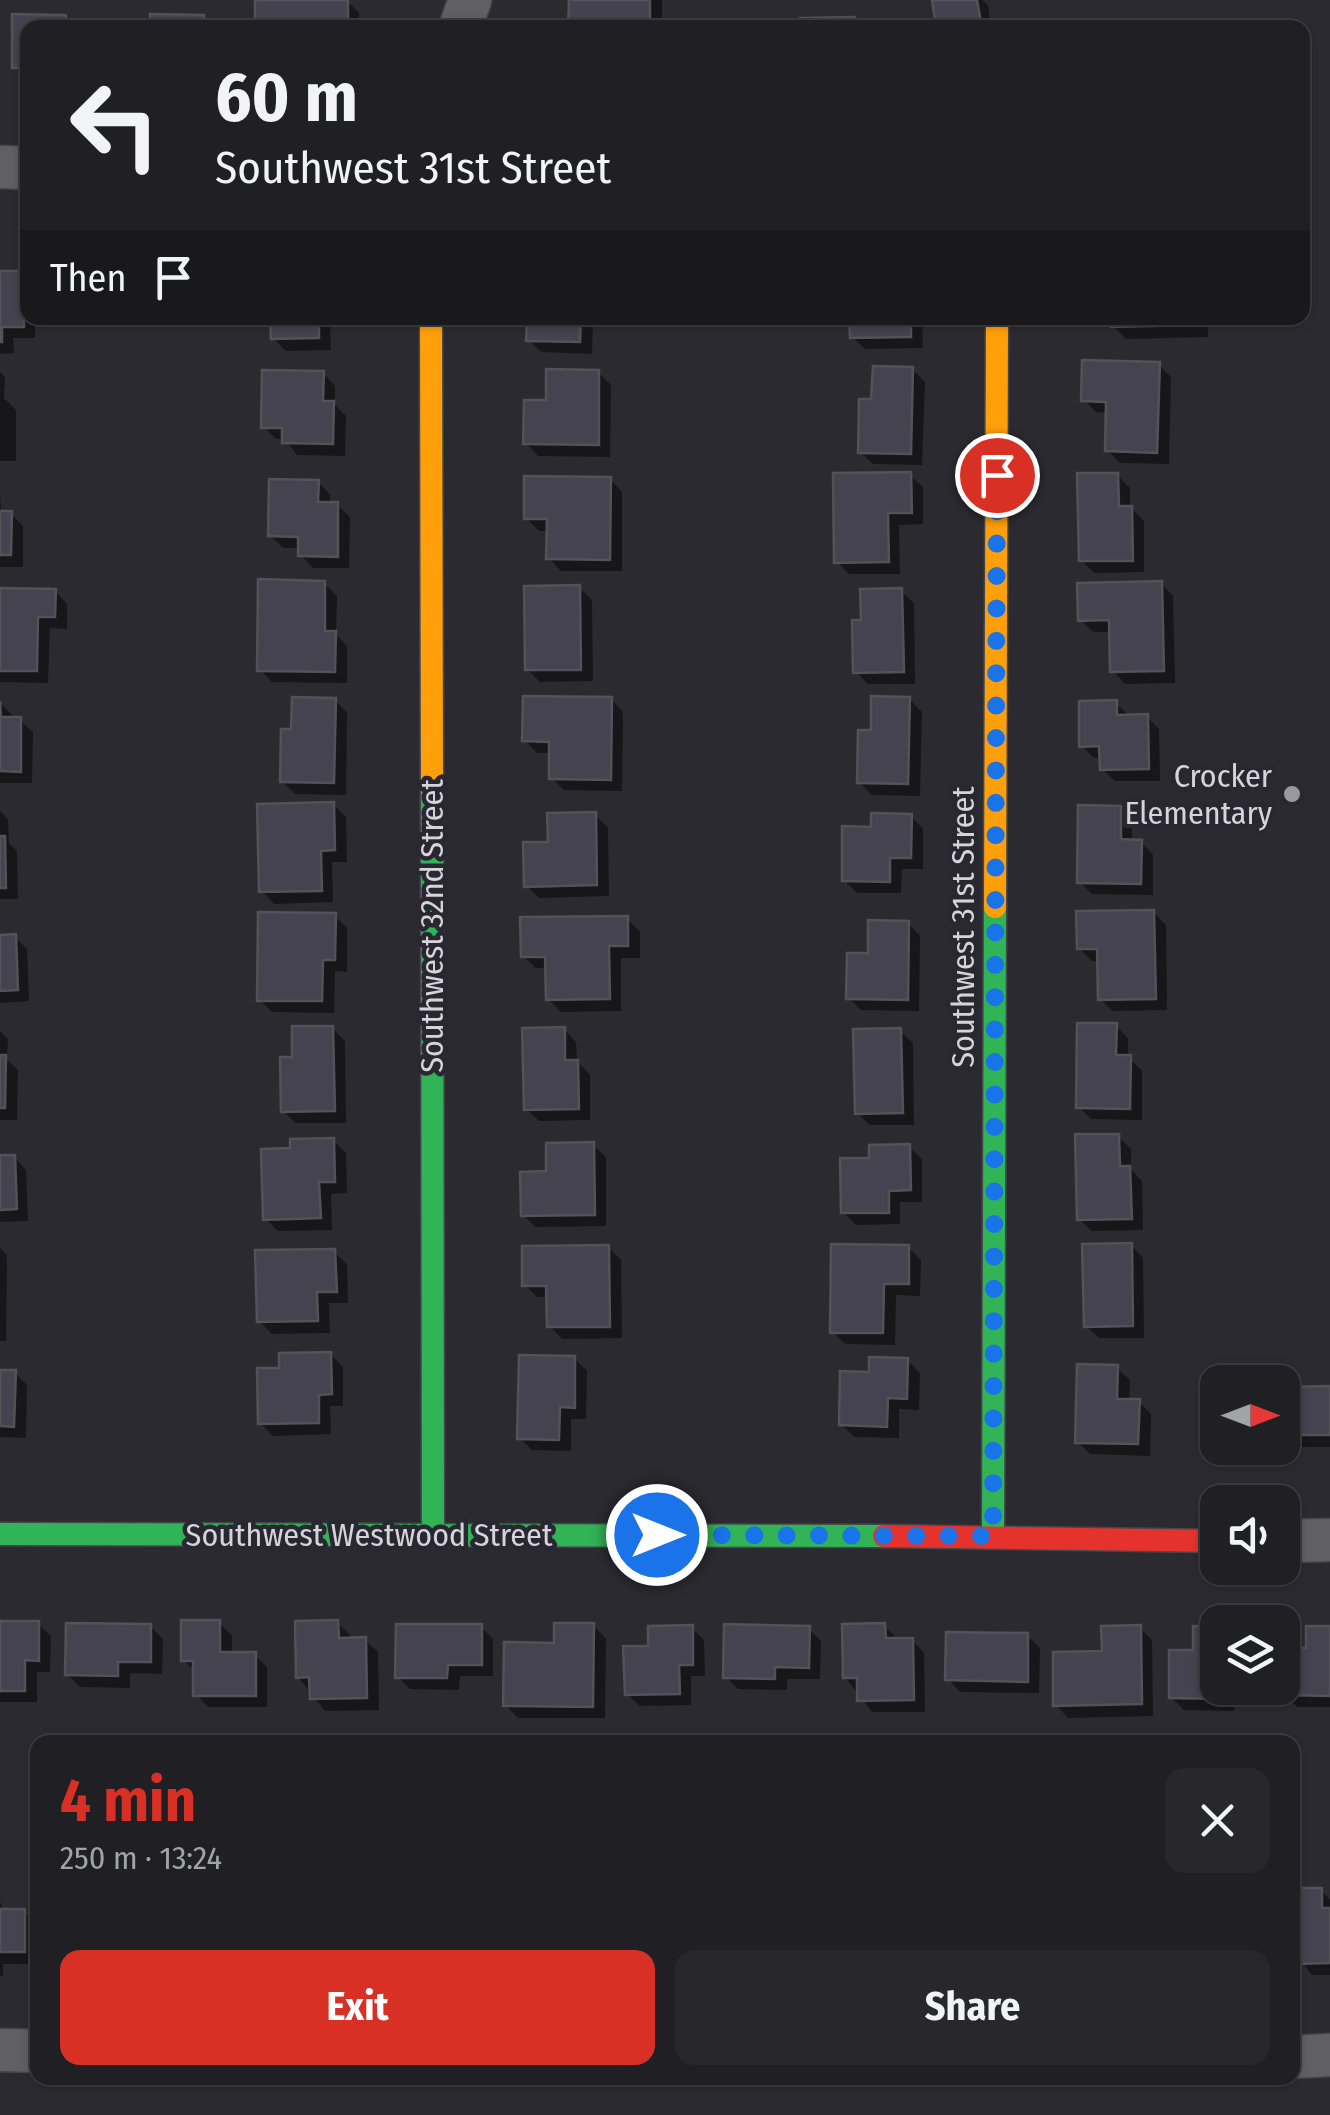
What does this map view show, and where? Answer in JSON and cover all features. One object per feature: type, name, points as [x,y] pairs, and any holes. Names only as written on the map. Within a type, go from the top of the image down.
[{"type":"street","name":"Southwest 32nd Street","points":[[432,325],[432,1534]]},
{"type":"street","name":"Southwest 31st Street","points":[[993,1536],[997,325]]},
{"type":"street","name":"Southwest Westwood Street","points":[[0,1534],[993,1536],[1200,1541]]},
{"type":"street","points":[[1300,1540],[1330,1540]]},
{"type":"street","points":[[0,2050],[30,2050]]},
{"type":"street","points":[[1300,2057],[1330,2055]]},
{"type":"building","points":[[255,0],[348,0],[348,20],[255,20]]},
{"type":"building","points":[[569,0],[650,0],[650,20],[568,20]]},
{"type":"building","points":[[932,0],[977,0],[981,20],[935,20]]},
{"type":"building","points":[[12,14],[66,15],[66,20],[20,20],[20,68],[12,68]]},
{"type":"building","points":[[150,14],[204,15],[204,20],[150,20]]},
{"type":"building","points":[[855,17],[855,20],[800,20]]},
{"type":"building","points":[[0,271],[20,271],[20,325],[24,327],[2,327],[0,342]]},
{"type":"building","points":[[270,325],[319,325],[319,338],[271,339]]},
{"type":"building","points":[[527,325],[581,325],[580,342],[526,341]]},
{"type":"building","points":[[849,325],[911,325],[911,337],[850,338]]},
{"type":"building","points":[[1111,325],[1197,325],[1111,327]]},
{"type":"building","points":[[1082,360],[1160,362],[1157,453],[1105,451],[1106,402],[1081,401]]},
{"type":"building","points":[[873,366],[913,367],[911,454],[858,453],[859,399],[871,399]]},
{"type":"building","points":[[546,369],[599,370],[599,445],[523,444],[524,400],[546,400]]},
{"type":"building","points":[[262,370],[324,371],[323,401],[334,401],[333,444],[282,443],[282,428],[261,428]]},
{"type":"building","points":[[911,472],[912,513],[888,513],[889,562],[834,563],[833,473]]},
{"type":"building","points":[[1077,473],[1118,473],[1119,506],[1132,506],[1133,561],[1079,561]]},
{"type":"building","points":[[524,476],[611,477],[610,560],[546,559],[547,519],[524,519]]},
{"type":"building","points":[[269,479],[319,480],[318,502],[338,502],[338,557],[298,556],[298,537],[268,536]]},
{"type":"building","points":[[0,511],[12,511],[11,555],[0,555]]},
{"type":"building","points":[[258,579],[325,581],[325,631],[336,631],[335,672],[257,671]]},
{"type":"building","points":[[1162,581],[1164,671],[1110,672],[1109,620],[1078,621],[1077,583]]},
{"type":"building","points":[[580,585],[581,670],[525,670],[524,586]]},
{"type":"building","points":[[0,588],[56,589],[55,617],[38,617],[37,671],[0,671]]},
{"type":"building","points":[[902,588],[904,672],[853,673],[852,620],[861,620],[860,589]]},
{"type":"building","points":[[523,696],[612,697],[611,780],[549,779],[549,742],[522,741]]},
{"type":"building","points":[[871,696],[910,697],[908,784],[857,783],[858,730],[871,730]]},
{"type":"building","points":[[292,697],[336,698],[334,783],[280,782],[281,729],[291,729]]},
{"type":"building","points":[[1117,700],[1117,715],[1148,714],[1149,769],[1100,770],[1099,746],[1079,747],[1079,701]]},
{"type":"building","points":[[0,701],[1,717],[21,717],[21,772],[0,771]]},
{"type":"building","points":[[334,802],[335,850],[321,851],[322,891],[259,892],[257,804]]},
{"type":"building","points":[[1078,805],[1121,806],[1121,839],[1142,840],[1141,884],[1077,883]]},
{"type":"building","points":[[596,812],[597,885],[524,887],[523,842],[548,842],[547,813]]},
{"type":"building","points":[[871,813],[912,814],[911,858],[890,858],[890,882],[842,881],[842,826],[871,827]]},
{"type":"building","points":[[0,836],[5,836],[6,888],[0,888]]},
{"type":"building","points":[[1154,910],[1156,999],[1098,1000],[1097,949],[1077,949],[1076,911]]},
{"type":"building","points":[[258,912],[336,913],[335,960],[323,960],[322,1001],[257,1001]]},
{"type":"building","points":[[628,916],[628,946],[609,946],[610,999],[546,1000],[545,957],[521,957],[520,917]]},
{"type":"building","points":[[868,920],[909,921],[908,1000],[846,999],[847,953],[868,953]]},
{"type":"building","points":[[16,934],[18,990],[0,991],[0,935]]},
{"type":"building","points":[[1077,1023],[1117,1023],[1116,1055],[1131,1055],[1130,1109],[1076,1108]]},
{"type":"building","points":[[292,1026],[333,1026],[335,1111],[281,1112],[280,1057],[292,1057]]},
{"type":"building","points":[[565,1027],[565,1060],[578,1060],[579,1109],[524,1110],[522,1028]]},
{"type":"building","points":[[901,1028],[903,1113],[855,1114],[853,1029]]},
{"type":"building","points":[[0,1055],[6,1055],[5,1108],[0,1108]]},
{"type":"building","points":[[1075,1134],[1119,1134],[1120,1166],[1130,1166],[1132,1219],[1077,1220]]},
{"type":"building","points":[[334,1138],[335,1182],[319,1182],[321,1218],[263,1220],[261,1149],[290,1148],[290,1139]]},
{"type":"building","points":[[594,1142],[595,1215],[521,1216],[520,1172],[546,1171],[546,1143]]},
{"type":"building","points":[[910,1144],[911,1190],[889,1191],[889,1213],[841,1213],[840,1158],[869,1158],[869,1145]]},
{"type":"building","points":[[0,1155],[15,1155],[17,1209],[0,1210]]},
{"type":"building","points":[[1132,1243],[1133,1326],[1084,1327],[1082,1244]]},
{"type":"building","points":[[831,1244],[909,1245],[909,1284],[884,1284],[883,1333],[830,1333]]},
{"type":"building","points":[[609,1245],[610,1327],[547,1327],[546,1286],[522,1286],[522,1246]]},
{"type":"building","points":[[335,1249],[337,1292],[317,1292],[318,1321],[257,1322],[255,1250]]},
{"type":"building","points":[[331,1352],[332,1394],[319,1395],[319,1423],[258,1424],[257,1368],[279,1368],[279,1353]]},
{"type":"building","points":[[519,1355],[575,1356],[575,1408],[560,1407],[559,1440],[517,1439]]},
{"type":"building","points":[[869,1357],[908,1358],[907,1399],[888,1398],[887,1427],[839,1425],[840,1371],[869,1372]]},
{"type":"building","points":[[1077,1364],[1118,1365],[1117,1399],[1140,1399],[1138,1444],[1075,1443]]},
{"type":"building","points":[[0,1370],[16,1370],[14,1427],[0,1426]]},
{"type":"building","points":[[1330,1386],[1330,1435],[1300,1435],[1300,1387]]},
{"type":"building","points":[[181,1620],[220,1620],[220,1652],[256,1652],[256,1696],[193,1696],[193,1661],[181,1661]]},
{"type":"building","points":[[338,1620],[339,1638],[366,1637],[367,1698],[310,1699],[309,1677],[296,1678],[295,1621]]},
{"type":"building","points":[[0,1621],[39,1621],[39,1661],[25,1660],[25,1691],[0,1691]]},
{"type":"building","points":[[66,1623],[151,1624],[151,1662],[118,1662],[118,1676],[65,1675]]},
{"type":"building","points":[[554,1623],[594,1623],[593,1707],[503,1706],[504,1642],[554,1643]]},
{"type":"building","points":[[885,1623],[886,1638],[913,1638],[914,1700],[857,1701],[857,1678],[843,1678],[842,1624]]},
{"type":"building","points":[[396,1624],[482,1624],[482,1665],[448,1665],[447,1678],[395,1678]]},
{"type":"building","points":[[724,1624],[810,1626],[809,1668],[775,1667],[775,1679],[723,1678]]},
{"type":"building","points":[[693,1625],[693,1665],[679,1665],[680,1694],[625,1695],[623,1646],[648,1646],[648,1626]]},
{"type":"building","points":[[1141,1625],[1142,1704],[1053,1706],[1053,1652],[1102,1651],[1101,1626]]},
{"type":"building","points":[[1193,1626],[1200,1626],[1200,1699],[1169,1698],[1169,1650],[1193,1650]]},
{"type":"building","points":[[1306,1626],[1330,1626],[1330,1696],[1300,1695],[1300,1648],[1306,1648]]},
{"type":"building","points":[[946,1632],[1028,1633],[1028,1682],[945,1680]]},
{"type":"building","points":[[1300,1888],[1322,1888],[1322,1908],[1330,1908],[1330,1963],[1300,1964]]},
{"type":"building","points":[[0,1909],[25,1909],[25,1952],[0,1952]]},
{"type":"traffic: fast","points":[[432,788],[433,1535]]},
{"type":"traffic: fast","points":[[993,1536],[995,907]]},
{"type":"traffic: fast","points":[[0,1534],[884,1536]]},
{"type":"traffic: slow","points":[[431,325],[432,788]]},
{"type":"traffic: slow","points":[[995,907],[997,325]]},
{"type":"traffic: jam","points":[[884,1536],[1200,1541]]},
{"type":"place","name":"Crocker Elementary","points":[[1292,794]]},
{"type":"route","points":[[657,1535],[993,1536],[997,475]]}]
